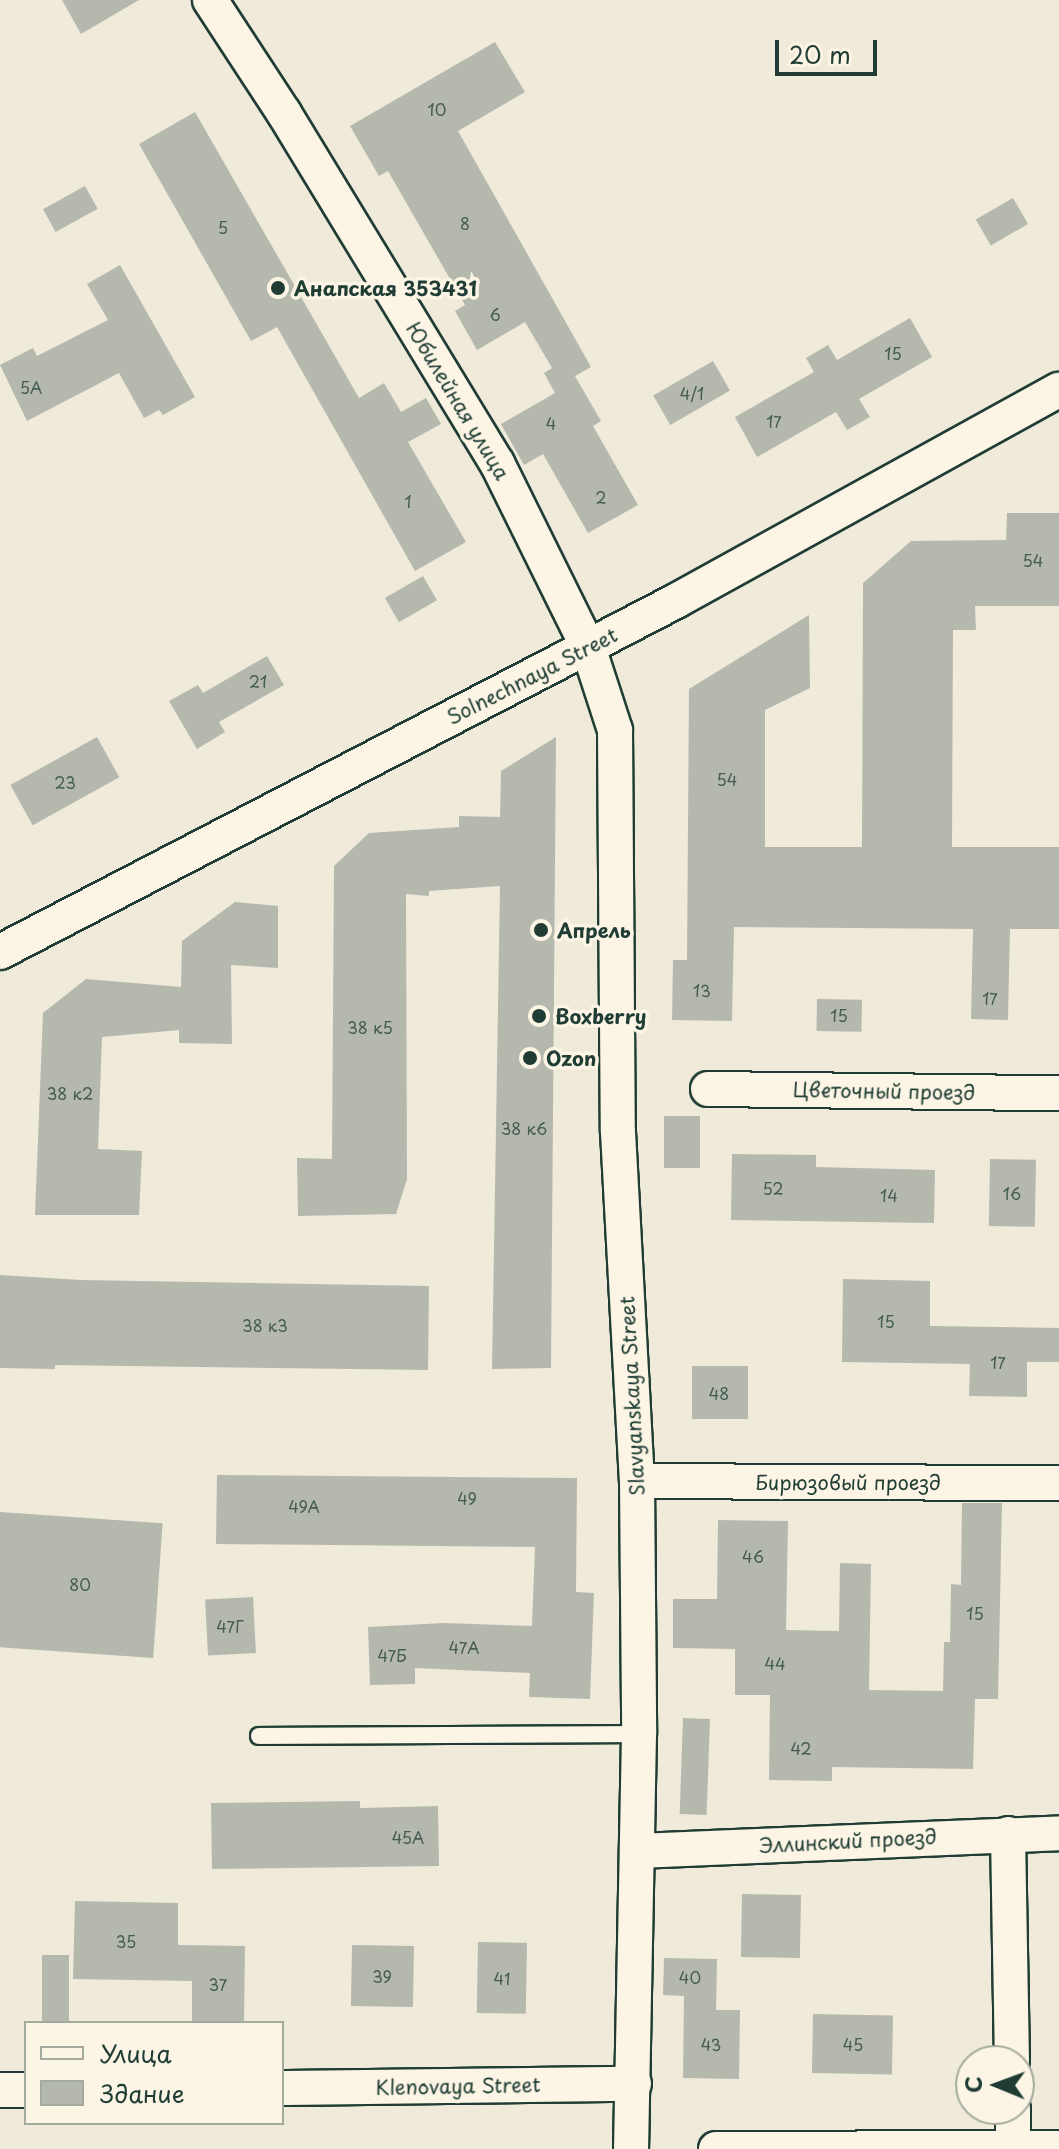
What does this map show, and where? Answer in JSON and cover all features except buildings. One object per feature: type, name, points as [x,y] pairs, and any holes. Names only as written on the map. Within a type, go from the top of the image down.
[{"type":"street","name":"Юбилейная улица","points":[[210,0],[292,126],[497,463],[588,647]]},
{"type":"street","name":"Solnechnaya Street","points":[[0,952],[588,647],[1059,390]]},
{"type":"street","name":"Slavyanskaya Street","points":[[588,647],[615,730],[618,1132],[637,1481],[639,1734],[631,2149]]},
{"type":"street","name":"Цветочный проезд","points":[[708,1089],[1059,1093]]},
{"type":"street","name":"Бирюзовый проезд","points":[[637,1481],[1059,1483]]},
{"type":"street","name":"Эллинский проезд","points":[[637,1851],[1059,1833]]},
{"type":"street","points":[[1008,1834],[1012,2045]]},
{"type":"street","name":"Klenovaya Street","points":[[284,2088],[634,2084]]},
{"type":"street","points":[[0,2090],[24,2090]]},
{"type":"street","points":[[1013,2125],[1013,2147]]},
{"type":"street","points":[[716,2149],[1059,2148]]},
{"type":"lane","points":[[259,1736],[639,1734]]},
{"type":"place","name":"Анапская 353431","points":[[278,288]]},
{"type":"place","name":"Апрель","points":[[541,930]]},
{"type":"place","name":"Boxberry","points":[[539,1016]]},
{"type":"place","name":"Ozon","points":[[530,1058]]}]
